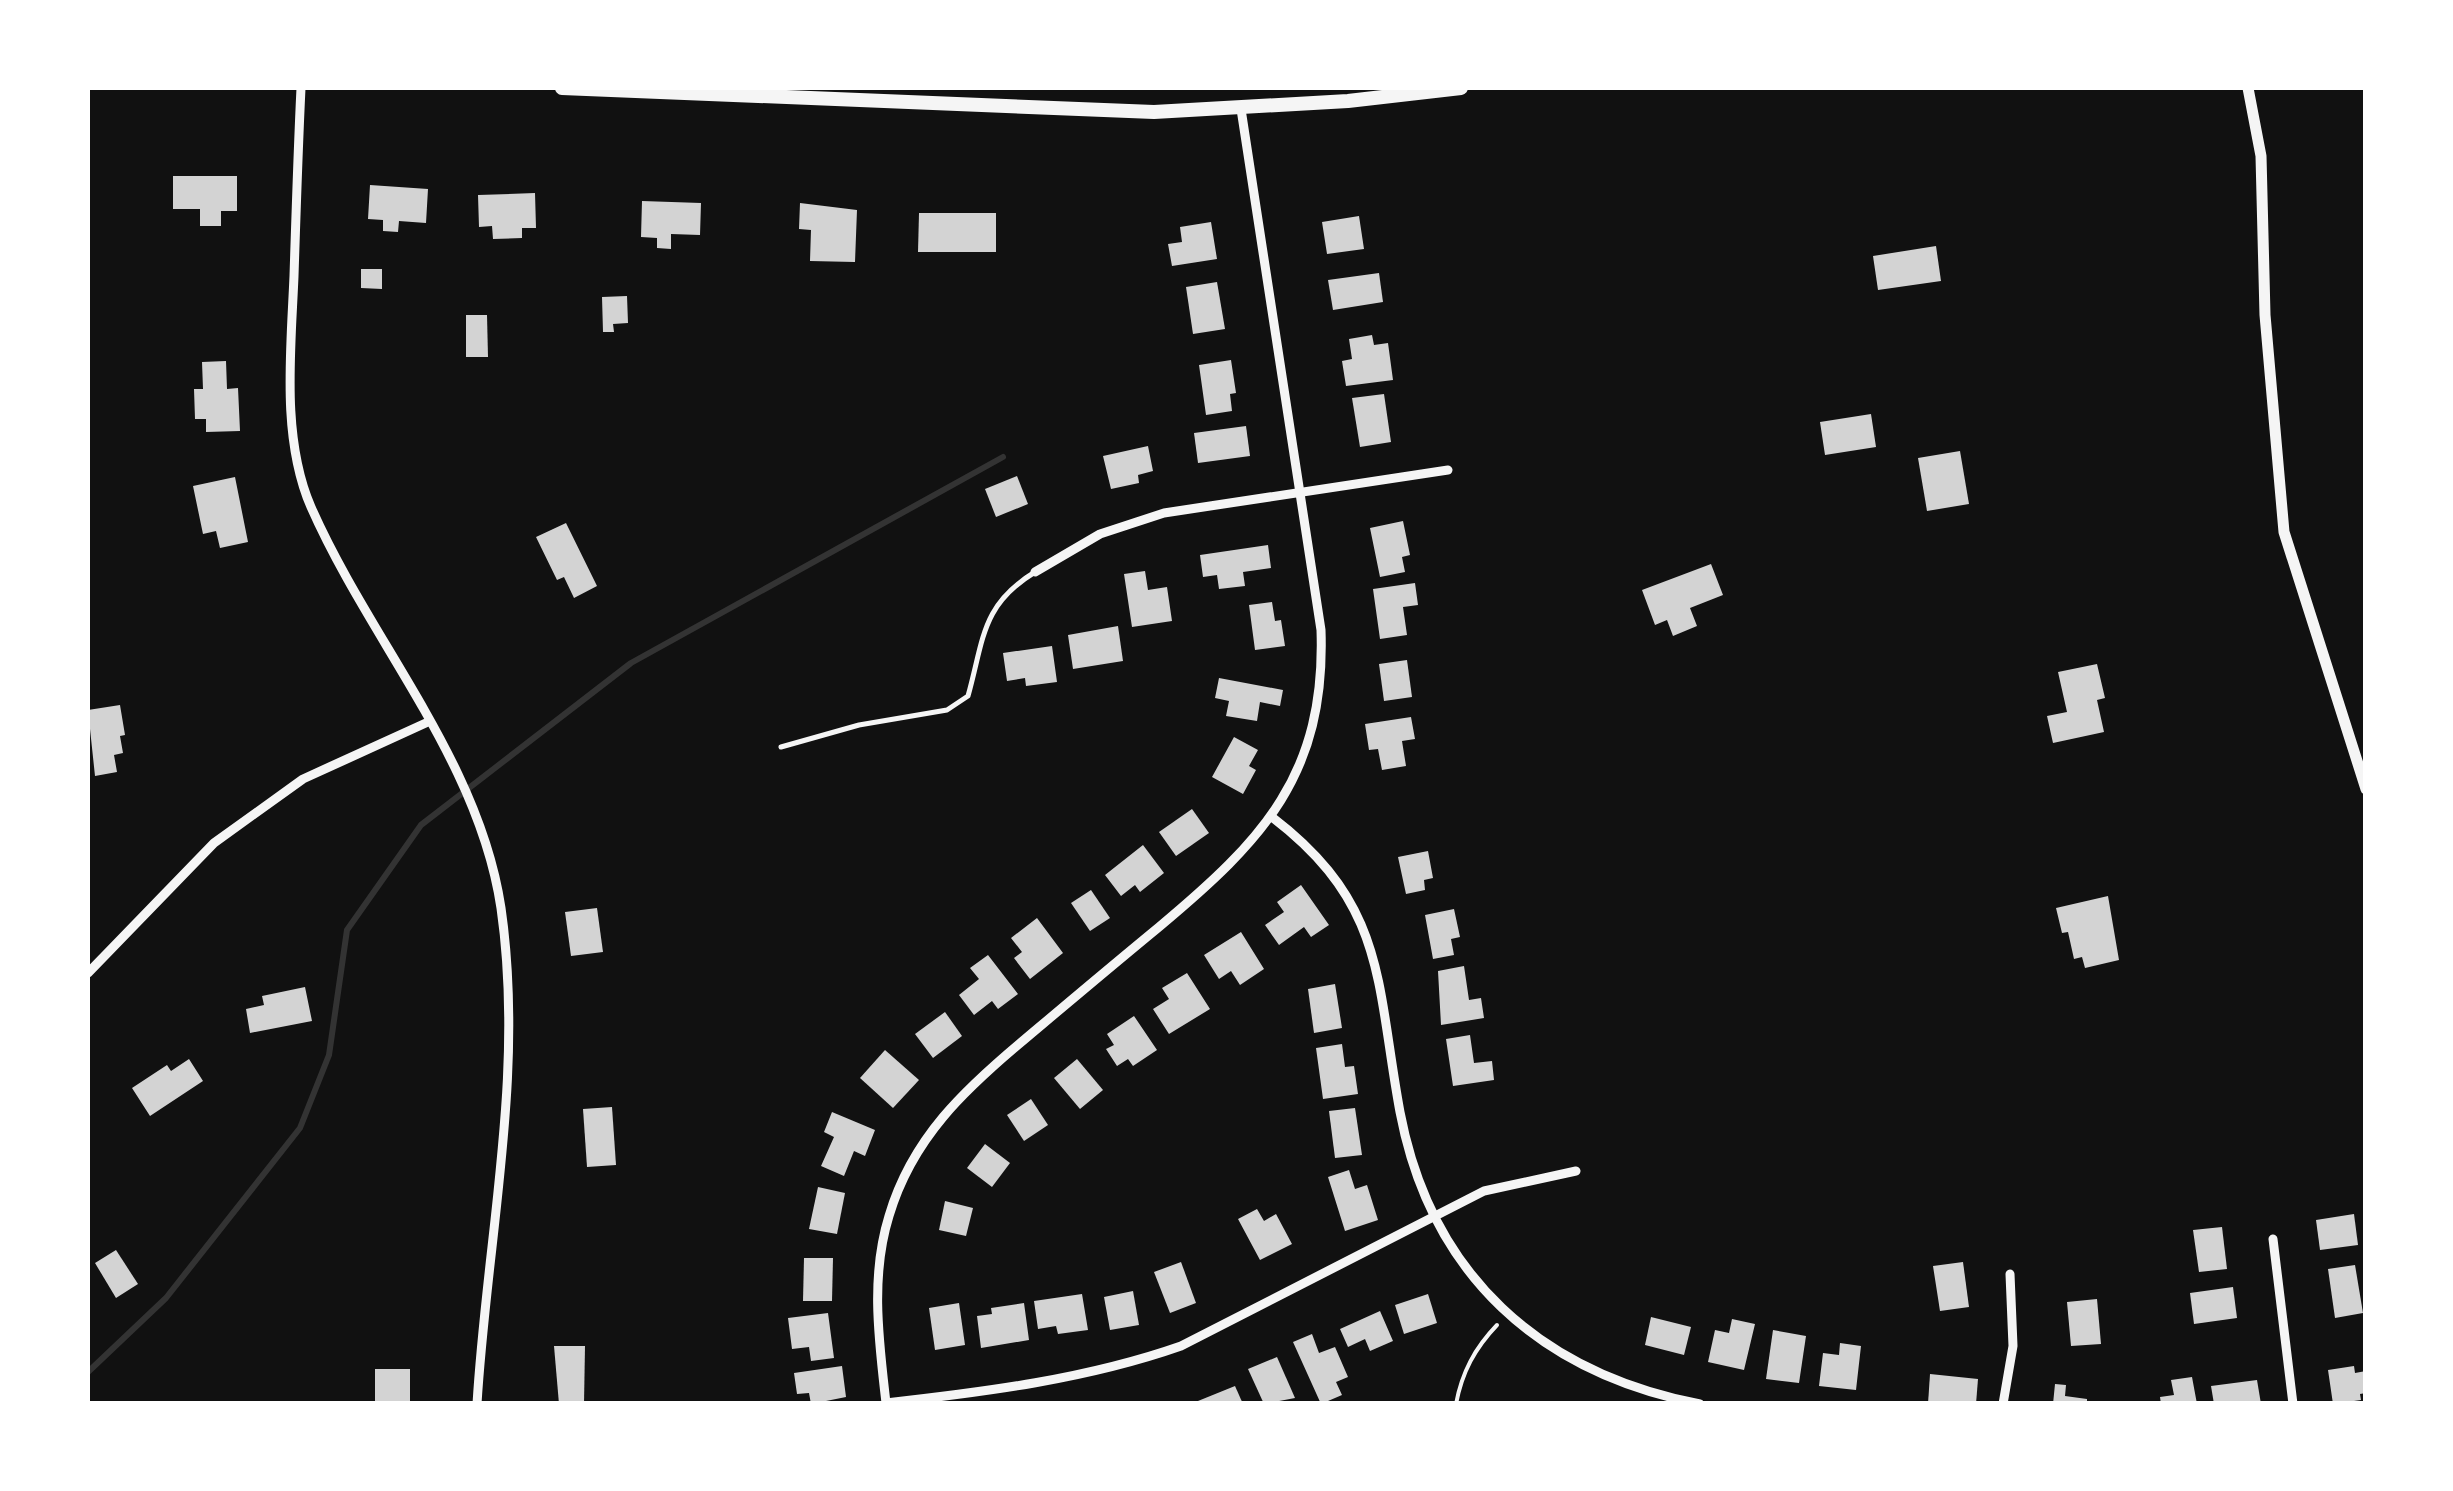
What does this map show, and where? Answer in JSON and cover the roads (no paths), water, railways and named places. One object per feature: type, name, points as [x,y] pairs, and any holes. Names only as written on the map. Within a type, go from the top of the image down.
[{"type":"main road","points":[[562,88],[744,92],[1136,112],[1241,109],[1461,88]]},
{"type":"street","points":[[301,88],[291,348],[293,431],[310,504],[479,824],[500,906],[510,1016],[508,1126],[477,1404]]},
{"type":"street","points":[[2248,88],[2260,156],[2265,315],[2284,532],[2366,790]]},
{"type":"street","points":[[1241,109],[1321,630],[1318,700],[1306,749],[1272,817],[1235,862],[982,1074],[933,1127],[912,1159],[888,1216],[878,1277],[886,1404],[978,1393],[1144,1359],[1182,1346],[1484,1191],[1576,1170]]},
{"type":"street","points":[[1035,572],[1128,522],[1448,470]]},
{"type":"street","points":[[88,972],[214,842],[303,779],[428,722]]},
{"type":"street","points":[[1272,817],[1329,868],[1370,941],[1401,1116],[1434,1218],[1460,1262],[1508,1314],[1541,1342],[1589,1370],[1631,1388],[1700,1404]]},
{"type":"street","points":[[2273,1239],[2293,1404]]},
{"type":"street","points":[[2003,1404],[2013,1346],[2010,1274]]},
{"type":"lane","points":[[781,747],[859,726],[947,710],[968,696],[990,616],[1006,590],[1035,572]]},
{"type":"waterway","points":[[88,1372],[166,1298],[300,1128],[329,1055],[347,930],[421,825],[631,663],[1003,457]]}]
